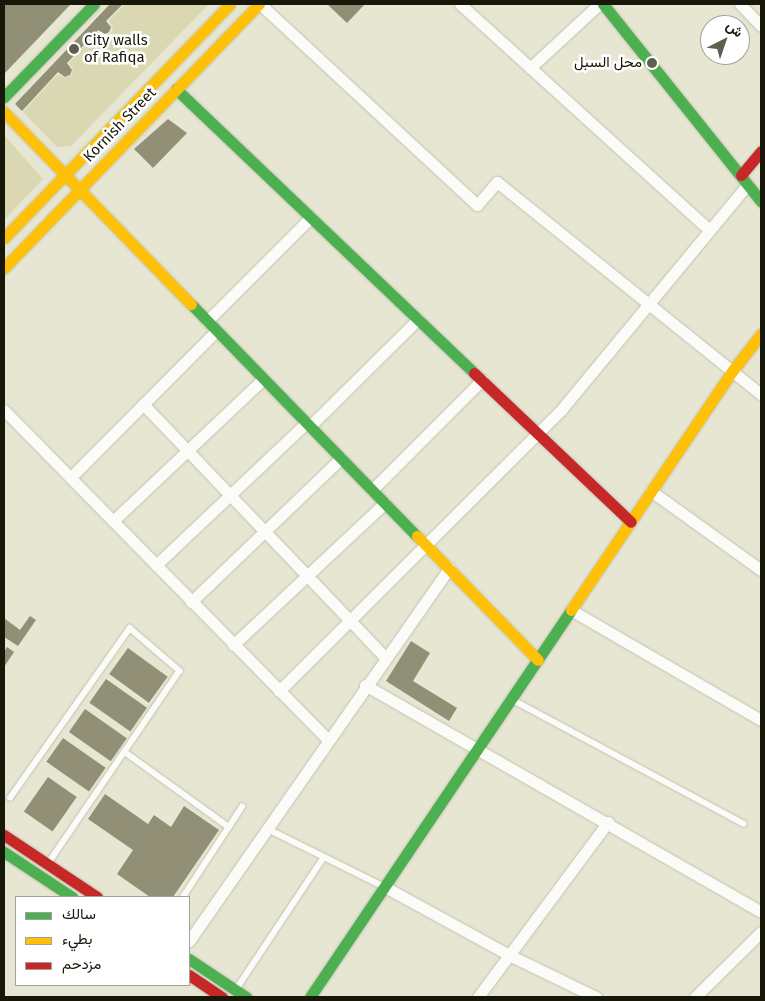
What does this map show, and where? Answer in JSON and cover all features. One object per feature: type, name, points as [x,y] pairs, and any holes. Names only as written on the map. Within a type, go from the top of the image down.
[{"type":"street","name":"Kornish Street","points":[[4,238],[230,4]]},
{"type":"street","name":"Kornish Street","points":[[4,268],[259,4]]},
{"type":"street","points":[[259,4],[477,205],[497,182],[761,394]]},
{"type":"street","points":[[460,4],[709,230]]},
{"type":"street","points":[[530,68],[599,4]]},
{"type":"street","points":[[603,4],[761,201]]},
{"type":"street","points":[[740,4],[761,26]]},
{"type":"street","points":[[4,97],[87,6]]},
{"type":"street","points":[[176,89],[631,522]]},
{"type":"street","points":[[4,112],[81,188],[216,331],[538,660]]},
{"type":"street","points":[[279,691],[425,544],[538,434],[709,230],[744,180],[761,151]]},
{"type":"street","points":[[207,321],[311,217]]},
{"type":"street","points":[[156,565],[418,319]]},
{"type":"street","points":[[71,477],[216,331]]},
{"type":"street","points":[[310,997],[733,370],[761,334]]},
{"type":"street","points":[[113,521],[263,378]]},
{"type":"street","points":[[372,490],[482,380]]},
{"type":"street","points":[[143,404],[385,657]]},
{"type":"street","points":[[4,410],[327,739]]},
{"type":"street","points":[[191,602],[267,533],[341,458]]},
{"type":"street","points":[[651,491],[761,570]]},
{"type":"street","points":[[233,645],[306,574],[385,503]]},
{"type":"street","points":[[190,940],[327,739],[449,568]]},
{"type":"street","points":[[571,610],[761,720]]},
{"type":"street","points":[[365,685],[608,822],[761,912]]},
{"type":"street","points":[[478,997],[608,822]]},
{"type":"street","points":[[4,835],[96,896]]},
{"type":"street","points":[[4,852],[70,896]]},
{"type":"street","points":[[385,887],[509,955],[596,997]]},
{"type":"street","points":[[696,997],[761,932]]},
{"type":"street","points":[[190,960],[246,997]]},
{"type":"street","points":[[190,976],[222,997]]},
{"type":"lane","points":[[10,798],[130,628],[180,671],[48,864]]},
{"type":"lane","points":[[511,699],[744,824]]},
{"type":"lane","points":[[125,752],[229,827]]},
{"type":"lane","points":[[184,896],[242,807]]},
{"type":"lane","points":[[266,828],[385,887]]},
{"type":"lane","points":[[236,990],[324,857]]},
{"type":"green space","points":[[125,4],[209,4],[71,146],[57,147],[23,112],[58,74],[65,78],[71,76],[73,69],[69,63],[98,32],[104,36],[111,33],[113,27],[109,21]]},
{"type":"green space","points":[[4,135],[43,179],[4,220]]},
{"type":"building","points":[[4,4],[71,4],[4,74]]},
{"type":"building","name":"City walls of Rafiqa","points":[[110,4],[123,4],[106,21],[111,27],[109,32],[105,34],[98,30],[67,63],[72,70],[70,75],[65,77],[58,72],[22,111],[15,104]]},
{"type":"building","points":[[327,4],[365,4],[347,23]]},
{"type":"building","points":[[168,119],[187,133],[153,168],[134,149]]},
{"type":"building","points":[[30,616],[36,620],[18,646],[4,637],[4,618],[20,630]]},
{"type":"building","points":[[411,641],[430,653],[413,681],[457,708],[449,721],[386,681]]},
{"type":"building","points":[[7,647],[14,652],[4,667],[4,652]]},
{"type":"building","points":[[128,648],[168,677],[149,703],[109,674]]},
{"type":"building","points":[[106,679],[147,708],[130,731],[89,703]]},
{"type":"building","points":[[85,709],[127,738],[111,761],[69,732]]},
{"type":"building","points":[[63,738],[106,768],[89,792],[46,762]]},
{"type":"building","points":[[48,777],[77,797],[53,831],[24,811]]},
{"type":"building","points":[[105,794],[148,824],[154,815],[171,827],[184,806],[219,830],[174,896],[149,896],[117,874],[133,850],[88,819]]},
{"type":"traffic: fast","points":[[4,97],[94,4]]},
{"type":"traffic: fast","points":[[603,4],[761,201]]},
{"type":"traffic: fast","points":[[176,89],[474,373]]},
{"type":"traffic: fast","points":[[191,304],[417,536]]},
{"type":"traffic: fast","points":[[310,997],[571,610]]},
{"type":"traffic: fast","points":[[4,852],[70,896]]},
{"type":"traffic: fast","points":[[190,960],[246,997]]},
{"type":"traffic: slow","points":[[4,238],[230,4]]},
{"type":"traffic: slow","points":[[4,268],[259,4]]},
{"type":"traffic: slow","points":[[4,112],[191,304]]},
{"type":"traffic: slow","points":[[571,610],[733,370],[761,334]]},
{"type":"traffic: slow","points":[[417,536],[538,660]]},
{"type":"traffic: jam","points":[[741,175],[761,151]]},
{"type":"traffic: jam","points":[[474,373],[631,522]]},
{"type":"traffic: jam","points":[[4,835],[96,896]]},
{"type":"traffic: jam","points":[[190,976],[222,997]]},
{"type":"place","name":"City walls of Rafiqa","points":[[74,49]]},
{"type":"place","name":"محل السبل","points":[[652,63]]}]
